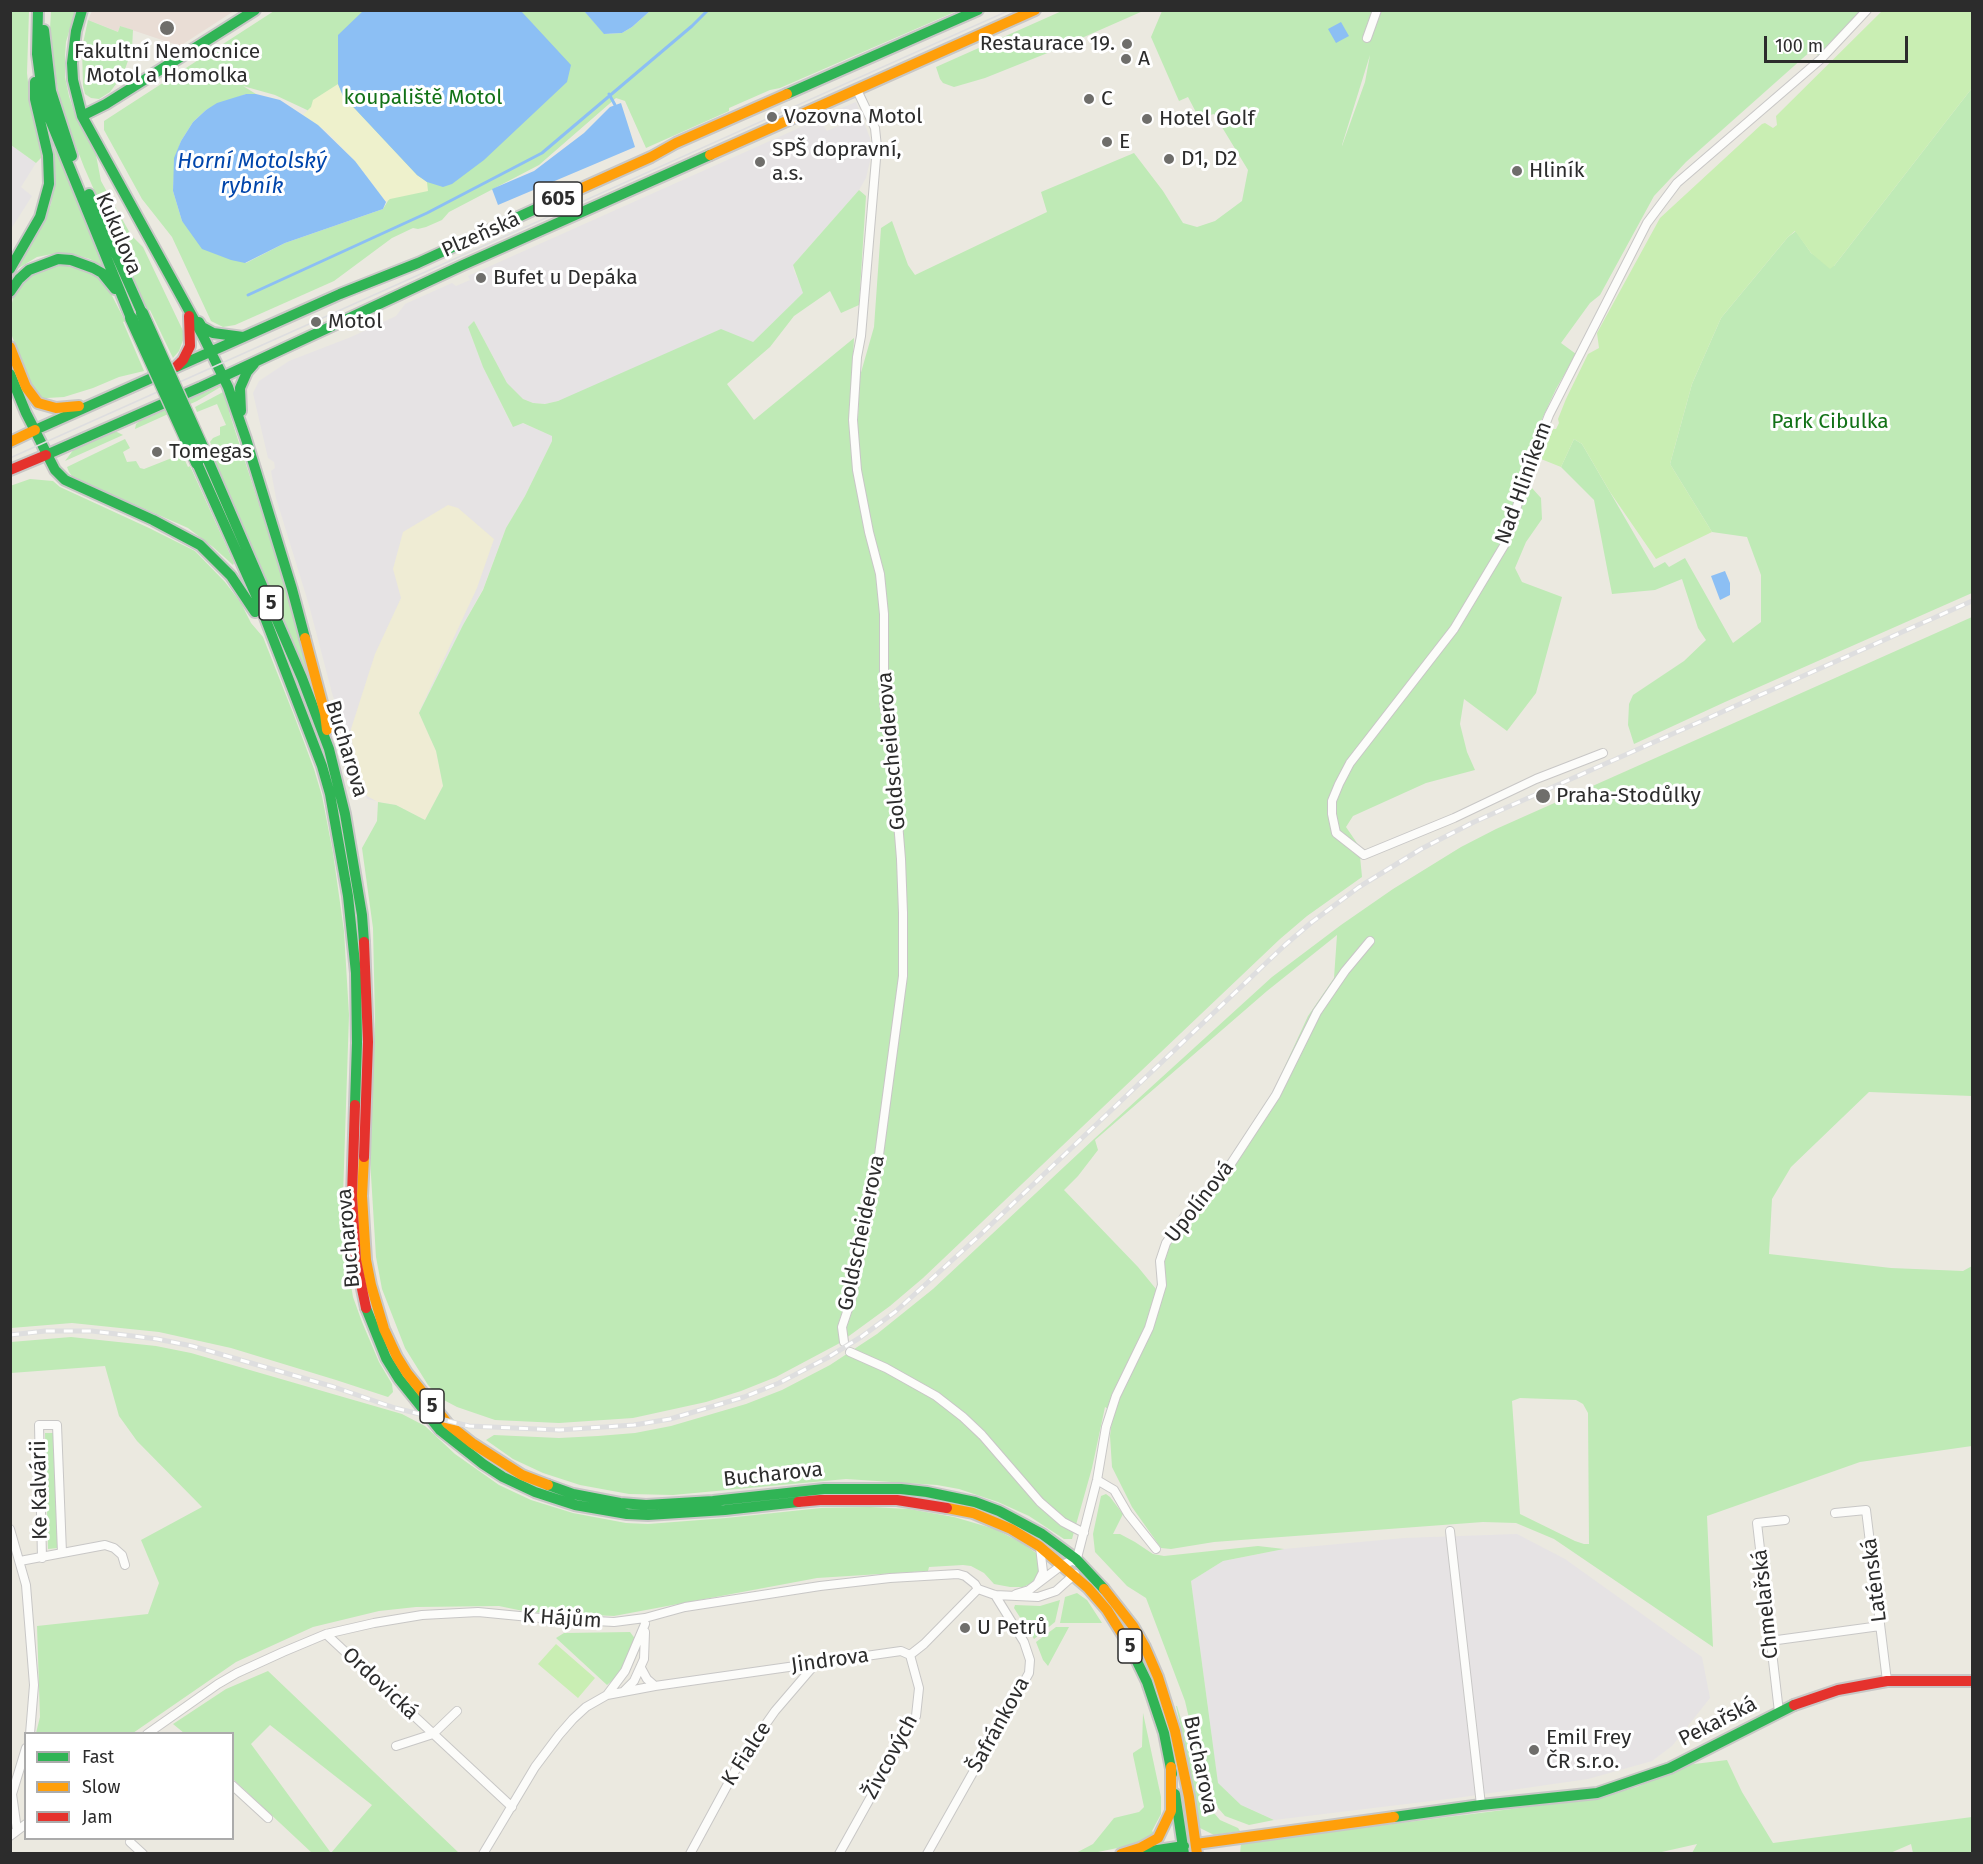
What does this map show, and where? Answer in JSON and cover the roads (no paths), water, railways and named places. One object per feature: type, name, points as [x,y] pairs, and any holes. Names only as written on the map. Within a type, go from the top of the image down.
[{"type":"main road","name":"Kukulova","points":[[40,10],[50,84],[70,151],[136,316],[202,461]]},
{"type":"main road","name":"Kukulova","points":[[40,10],[37,54],[41,84],[54,134],[124,302],[136,316]]},
{"type":"main road","points":[[44,32],[46,10]]},
{"type":"main road","points":[[82,10],[74,40],[72,63],[73,80],[82,116],[189,309],[223,377],[246,439],[292,589],[325,714],[329,749]]},
{"type":"main road","points":[[82,116],[106,104],[255,10]]},
{"type":"main road","name":"Plzeňská","points":[[10,441],[340,294],[408,267],[640,162],[676,143],[978,10]]},
{"type":"main road","name":"Plzeňská","points":[[10,470],[223,377],[352,318],[416,285],[1035,10]]},
{"type":"main road","points":[[10,269],[40,217],[49,184],[48,155],[35,99],[37,54]]},
{"type":"main road","points":[[10,292],[19,279],[38,265],[58,259],[71,260],[93,267],[102,273],[124,302]]},
{"type":"main road","points":[[189,309],[208,331],[218,335],[245,337]]},
{"type":"main road","points":[[171,370],[183,360],[190,346],[189,309]]},
{"type":"main road","points":[[10,347],[26,387],[38,403],[56,408],[95,404]]},
{"type":"main road","points":[[246,439],[240,405],[240,388],[247,372],[260,360]]},
{"type":"main road","points":[[10,374],[46,454],[55,470],[65,480],[200,544],[231,576],[248,599],[258,618],[270,632]]},
{"type":"main road","name":"Bucharova","points":[[202,461],[259,602],[340,815]]},
{"type":"main road","name":"Bucharova","points":[[202,461],[277,617],[329,749],[347,851],[362,915],[368,1042],[362,1196],[366,1260],[378,1310],[394,1352],[407,1373],[448,1424],[472,1443],[538,1483],[584,1497],[646,1505],[713,1501],[824,1489],[878,1488],[927,1492],[975,1502],[1042,1534],[1076,1559],[1102,1585],[1133,1626],[1149,1655],[1174,1731],[1187,1786],[1190,1849]]},
{"type":"main road","name":"Bucharova","points":[[347,851],[348,896],[356,973],[357,1043],[352,1196],[356,1260],[367,1311],[386,1358],[412,1398],[440,1430],[460,1448],[503,1477],[555,1500],[627,1514],[657,1515],[820,1500],[870,1498],[904,1500],[935,1504],[973,1513],[1011,1529],[1039,1546],[1076,1576],[1107,1610],[1133,1652],[1158,1711],[1190,1849]]},
{"type":"main road","name":"Pekařská","points":[[1136,1854],[1190,1849],[1481,1805],[1597,1793],[1670,1768],[1779,1712],[1838,1690],[1887,1681],[1972,1681]]},
{"type":"main road","name":"5","points":[[1120,1854],[1140,1848],[1158,1838],[1171,1811],[1171,1767]]},
{"type":"street","points":[[1367,38],[1377,10]]},
{"type":"street","name":"Nad Hliníkem","points":[[1603,753],[1536,779],[1454,818],[1364,855],[1336,833],[1332,801],[1339,784],[1350,763],[1454,630],[1505,544],[1532,459],[1549,415],[1647,223],[1677,183],[1821,59],[1867,10]]},
{"type":"street","name":"Goldscheiderova","points":[[844,1342],[842,1327],[852,1297],[860,1244],[869,1213],[877,1170],[903,966],[901,859],[892,748],[884,704],[884,614],[880,574],[857,470],[853,420],[877,147],[875,128],[857,90]]},
{"type":"street","name":"Upolínová","points":[[1076,1576],[1076,1559],[1097,1480],[1106,1427],[1116,1396],[1149,1328],[1162,1285],[1160,1261],[1166,1243],[1184,1216],[1219,1182],[1276,1095],[1317,1012],[1345,971],[1370,941]]},
{"type":"street","points":[[850,1352],[886,1368],[936,1396],[982,1435],[1040,1502],[1063,1522],[1084,1533]]},
{"type":"street","name":"Ke Kalvárii","points":[[42,1558],[39,1425],[57,1425],[62,1553]]},
{"type":"street","points":[[1097,1480],[1114,1490],[1128,1514],[1156,1549]]},
{"type":"street","name":"Laténská","points":[[1836,1513],[1866,1510],[1887,1681]]},
{"type":"street","name":"Chmelařská","points":[[1779,1712],[1757,1522],[1785,1520]]},
{"type":"street","points":[[10,1528],[26,1585],[34,1685],[30,1732]]},
{"type":"street","points":[[1450,1531],[1481,1805]]},
{"type":"street","points":[[20,1561],[105,1545],[114,1548],[122,1555],[126,1565]]},
{"type":"street","points":[[1038,1583],[1043,1572],[1039,1546]]},
{"type":"street","points":[[1012,1596],[1029,1590],[1062,1565],[1076,1559]]},
{"type":"street","name":"K Hájům","points":[[152,1732],[218,1684],[237,1673],[326,1634],[374,1623],[422,1615],[478,1612],[614,1622],[645,1621],[685,1607],[820,1586],[890,1578],[958,1574],[965,1576],[978,1589],[995,1595],[1038,1597],[1056,1591],[1076,1576]]},
{"type":"street","points":[[910,1655],[924,1644],[978,1589]]},
{"type":"street","name":"Šafránkova","points":[[927,1854],[1029,1674],[1030,1659],[1024,1642],[995,1595]]},
{"type":"street","points":[[623,1692],[634,1681],[644,1659],[645,1621]]},
{"type":"street","name":"Jindrova","points":[[607,1695],[625,1671],[645,1621]]},
{"type":"street","points":[[1770,1641],[1880,1626]]},
{"type":"street","name":"Ordovická","points":[[326,1634],[512,1807]]},
{"type":"street","name":"Jindrova","points":[[483,1854],[535,1767],[559,1735],[586,1707],[607,1695],[817,1662],[901,1651],[910,1655]]},
{"type":"street","name":"Živcových","points":[[839,1854],[916,1716],[919,1688],[910,1655]]},
{"type":"street","name":"K Fialce","points":[[690,1854],[742,1758],[775,1711],[817,1662]]},
{"type":"street","points":[[641,1668],[647,1679],[655,1686]]},
{"type":"street","name":"Ordovická","points":[[396,1746],[433,1734],[457,1711]]},
{"type":"street","points":[[14,1833],[12,1794],[24,1755]]},
{"type":"street","points":[[234,1787],[268,1818]]},
{"type":"street","points":[[130,1842],[143,1854]]},
{"type":"water","name":"koupaliště Motol","points":[[363,11],[521,11],[571,65],[567,82],[484,160],[452,184],[443,187],[427,182],[417,175],[343,96],[338,84],[338,35]]},
{"type":"water","points":[[584,11],[650,11],[622,33],[604,34]]},
{"type":"water","points":[[1341,22],[1349,36],[1336,43],[1328,29]]},
{"type":"water","name":"Horní Motolský rybník","points":[[246,94],[280,100],[318,125],[355,161],[386,202],[383,209],[285,243],[245,263],[202,249],[182,221],[173,191],[174,158],[193,122],[206,110],[217,103]]},
{"type":"water","points":[[621,103],[635,147],[498,205],[492,189],[534,171],[584,133],[610,107]]},
{"type":"water","points":[[1725,571],[1730,583],[1730,595],[1720,600],[1711,576]]},
{"type":"waterway","points":[[248,295],[427,213],[542,153],[708,10]]},
{"type":"waterway","points":[[609,94],[615,105]]},
{"type":"tram line","points":[[10,458],[1010,10]]},
{"type":"railway","points":[[10,1335],[45,1331],[92,1331],[157,1339],[192,1346],[334,1387],[395,1408],[469,1426],[559,1430],[634,1425],[670,1419],[744,1397],[779,1383],[827,1358],[895,1312],[980,1235],[1285,945],[1359,887],[1421,849],[1474,822],[1972,601]]},
{"type":"place","name":"Fakultní Nemocnice Motol a Homolka","points":[[167,28]]},
{"type":"place","name":"Restaurace 19.","points":[[1127,44]]},
{"type":"place","name":"A","points":[[1126,59]]},
{"type":"place","name":"C","points":[[1089,99]]},
{"type":"place","name":"Vozovna Motol","points":[[772,117]]},
{"type":"place","name":"Hotel Golf","points":[[1147,119]]},
{"type":"place","name":"E","points":[[1107,142]]},
{"type":"place","name":"D1, D2","points":[[1169,159]]},
{"type":"place","name":"SPŠ dopravní, a.s.","points":[[760,162]]},
{"type":"place","name":"Hliník","points":[[1517,171]]},
{"type":"place","name":"Bufet u Depáka","points":[[481,278]]},
{"type":"place","name":"Motol","points":[[316,322]]},
{"type":"place","name":"Tomegas","points":[[157,452]]},
{"type":"place","name":"Praha-Stodůlky","points":[[1543,796]]},
{"type":"place","name":"U Petrů","points":[[965,1628]]},
{"type":"place","name":"Emil Frey ČR s.r.o.","points":[[1534,1750]]},
{"type":"park label","name":"Park Cibulka","points":[[1830,422]]}]
